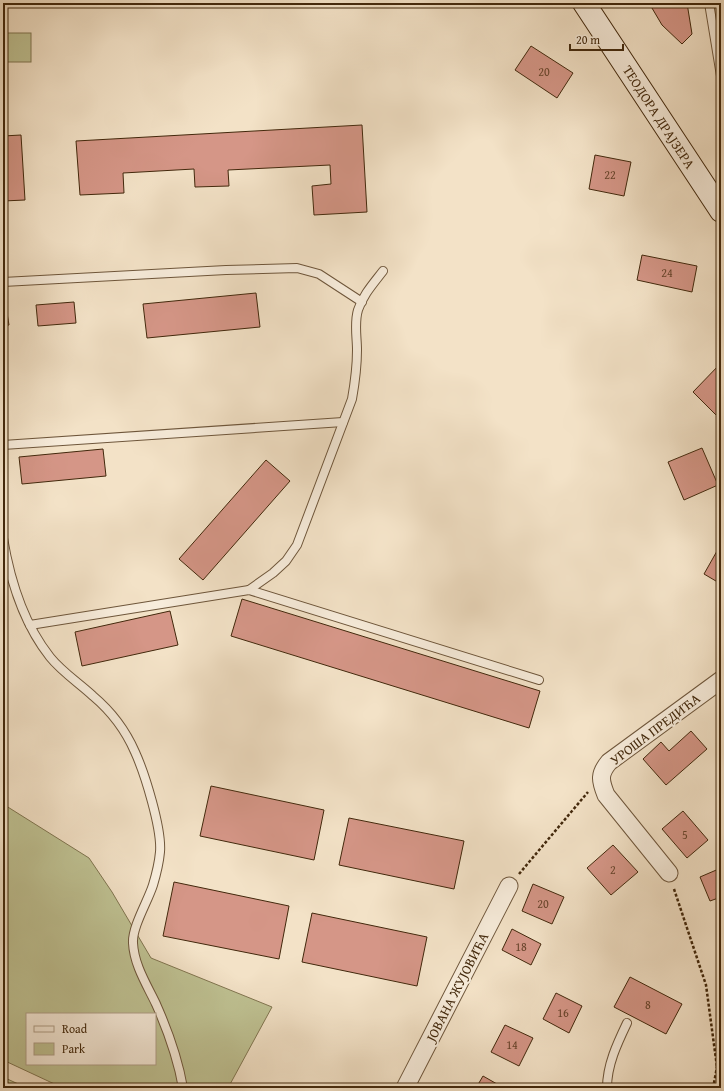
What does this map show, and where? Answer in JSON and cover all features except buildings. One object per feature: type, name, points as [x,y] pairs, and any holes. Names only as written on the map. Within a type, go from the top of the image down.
[{"type":"main road","name":"ТЕОДОРА ДРАЈЗЕРА","points":[[584,3],[721,211]]},
{"type":"street","name":"УРОША ПРЕДИЋА","points":[[669,873],[606,795],[602,785],[601,776],[604,768],[610,762],[721,680]]},
{"type":"street","name":"ЈОВАНА ЖУЈОВИЋА","points":[[405,1088],[509,886]]},
{"type":"lane","points":[[709,3],[721,76]]},
{"type":"lane","points":[[3,282],[226,270],[297,268],[318,274],[362,302]]},
{"type":"lane","points":[[250,590],[286,561],[297,545],[352,399],[356,373],[356,325],[358,311],[365,294],[383,271]]},
{"type":"lane","points":[[3,444],[343,422]]},
{"type":"lane","points":[[3,538],[15,590],[30,625],[50,657],[117,719],[136,752],[158,825],[160,852],[153,885],[140,917],[133,942],[139,967],[167,1029],[183,1088]]},
{"type":"lane","points":[[30,625],[250,590],[538,680]]},
{"type":"lane","points":[[607,1088],[613,1053],[627,1023]]},
{"type":"path","points":[[509,886],[601,776]]},
{"type":"path","points":[[669,873],[706,984],[719,1066],[712,1088]]},
{"type":"green space","points":[[3,33],[31,33],[31,62],[3,62]]},
{"type":"green space","points":[[3,804],[89,858],[112,892],[151,958],[272,1007],[228,1088],[63,1088],[3,1060]]},
{"type":"green space","points":[[3,1077],[27,1088],[3,1088]]}]
